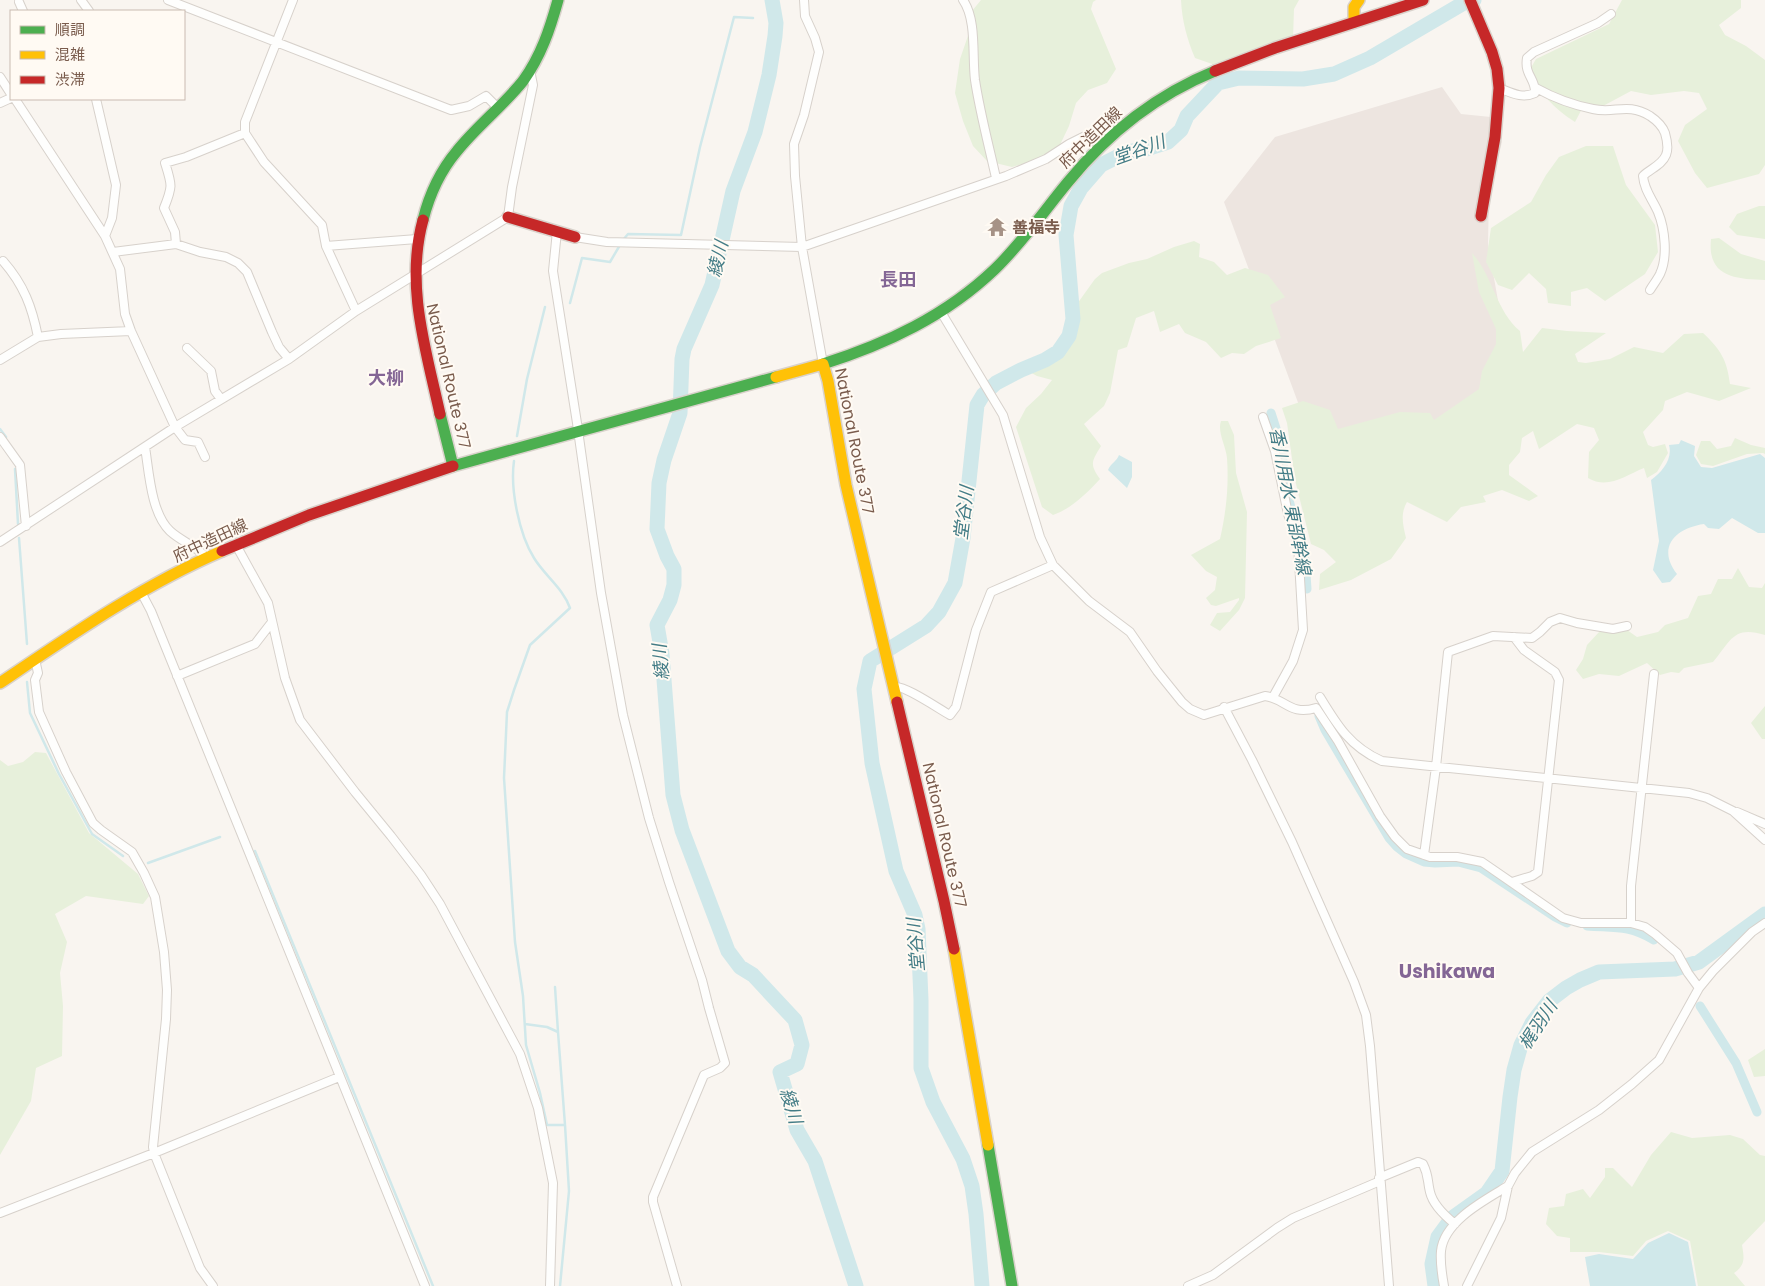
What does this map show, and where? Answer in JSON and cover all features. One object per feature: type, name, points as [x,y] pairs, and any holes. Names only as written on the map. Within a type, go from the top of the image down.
[{"type":"main road","name":"National Route 377","points":[[558,0],[550,27],[530,70],[498,108],[460,148],[443,172],[428,201],[417,239],[414,275],[419,324],[453,466],[823,364],[828,380],[846,485],[944,901],[964,1001],[1012,1286]]},
{"type":"main road","points":[[1354,22],[1354,8],[1359,0]]},
{"type":"main road","name":"府中造田線","points":[[823,364],[875,346],[912,328],[972,290],[1002,262],[1028,233],[1070,178],[1114,132],[1149,106],[1202,75],[1422,0]]},
{"type":"main road","points":[[1471,2],[1492,52],[1497,69],[1499,88],[1496,137],[1481,216]]},
{"type":"main road","points":[[508,217],[574,237]]},
{"type":"main road","name":"府中造田線","points":[[0,683],[92,621],[141,592],[207,558],[310,515],[453,466]]},
{"type":"street","points":[[168,0],[451,110],[469,106],[486,96],[498,108]]},
{"type":"street","points":[[293,0],[245,122],[244,133],[264,162],[322,224],[326,246],[356,311]]},
{"type":"street","points":[[804,0],[805,16],[819,52],[804,116],[794,144],[795,176],[802,247],[823,364]]},
{"type":"street","points":[[963,0],[968,8],[975,80],[996,178]]},
{"type":"street","points":[[20,2],[23,10]]},
{"type":"street","points":[[1611,14],[1534,52],[1527,58],[1525,68],[1536,88],[1555,98],[1596,110],[1627,108],[1642,111],[1656,120],[1663,129],[1668,142],[1666,155],[1660,164],[1643,176],[1644,184],[1658,213],[1665,257],[1661,273],[1650,290]]},
{"type":"street","points":[[0,542],[175,427],[289,359],[356,311],[508,217],[512,187],[533,85],[530,70]]},
{"type":"street","points":[[5,80],[10,92]]},
{"type":"street","points":[[1499,88],[1516,95],[1528,97],[1535,93],[1536,88]]},
{"type":"street","points":[[14,100],[105,236],[120,269],[125,314],[131,331],[175,427],[185,440],[198,442],[205,457]]},
{"type":"street","points":[[96,100],[116,185],[112,218],[105,236]]},
{"type":"street","points":[[574,237],[608,242],[802,247],[1006,176],[1046,159],[1068,144],[1099,129],[1114,132]]},
{"type":"street","points":[[176,244],[175,232],[164,208],[172,190],[165,163],[186,157],[244,133]]},
{"type":"street","points":[[557,231],[553,270],[581,432],[601,593],[623,715],[649,818],[702,980],[725,1063],[720,1068],[704,1075],[653,1197],[677,1286]]},
{"type":"street","points":[[326,246],[417,239]]},
{"type":"street","points":[[113,252],[176,244],[200,252],[226,257],[238,263],[247,272],[272,332],[289,359]]},
{"type":"street","points":[[3,261],[16,275],[32,307],[38,337]]},
{"type":"street","points":[[940,312],[1004,415],[1040,537],[1053,565],[1089,601],[1130,632],[1157,671],[1182,702],[1190,709],[1204,715],[1224,707],[1265,696],[1273,697],[1286,706],[1305,711],[1316,708],[1338,741],[1380,816],[1394,837],[1407,848],[1430,858],[1457,857],[1482,862],[1563,918],[1581,923],[1631,923],[1644,927],[1677,953],[1699,988]]},
{"type":"street","points":[[0,360],[38,337],[61,334],[131,331]]},
{"type":"street","points":[[187,348],[211,371],[215,391],[221,399]]},
{"type":"street","points":[[1263,416],[1275,451],[1288,514],[1298,544],[1303,630],[1293,661],[1273,697]]},
{"type":"street","points":[[0,437],[20,465],[26,526]]},
{"type":"street","points":[[145,447],[152,491],[162,521],[171,532],[198,549],[207,558]]},
{"type":"street","points":[[236,545],[268,603],[285,678],[300,720],[391,836],[440,904],[520,1054],[538,1108],[552,1183],[550,1286]]},
{"type":"street","points":[[894,687],[899,686],[907,690],[950,715],[956,707],[976,630],[991,592],[1053,565]]},
{"type":"street","points":[[141,592],[177,676],[424,1286]]},
{"type":"street","points":[[1424,856],[1448,652],[1493,636],[1532,638],[1550,622],[1560,618],[1613,629],[1627,626]]},
{"type":"street","points":[[177,676],[255,644],[272,622]]},
{"type":"street","points":[[1512,882],[1532,876],[1538,872],[1559,680],[1555,672],[1524,650],[1514,637]]},
{"type":"street","points":[[35,659],[38,673],[35,680],[39,712],[66,772],[94,823],[132,852],[155,897],[164,952],[167,990],[166,1020],[153,1146],[154,1153],[200,1268],[213,1286]]},
{"type":"street","points":[[1631,923],[1631,886],[1654,674]]},
{"type":"street","points":[[1320,697],[1340,729],[1356,747],[1382,761],[1689,793],[1707,798],[1765,824]]},
{"type":"street","points":[[1224,707],[1306,872],[1354,982],[1366,1015],[1389,1286]]},
{"type":"street","points":[[1733,811],[1765,840]]},
{"type":"street","points":[[1467,1286],[1501,1218],[1508,1186],[1515,1173],[1532,1152],[1599,1110],[1660,1060],[1699,988],[1713,971],[1752,932],[1765,923]]},
{"type":"street","points":[[0,1213],[154,1153],[339,1077]]},
{"type":"street","points":[[1188,1286],[1213,1275],[1292,1218],[1418,1162],[1423,1164],[1429,1175],[1430,1193],[1443,1213],[1454,1224]]},
{"type":"street","points":[[1444,1286],[1441,1250],[1454,1224],[1472,1209],[1508,1186]]},
{"type":"shaded area","points":[[1442,87],[1461,114],[1491,117],[1502,142],[1489,194],[1488,244],[1503,329],[1481,392],[1438,422],[1335,438],[1300,408],[1224,202],[1275,137]]},
{"type":"green space","points":[[981,0],[1096,0],[1093,2],[1091,9],[1116,69],[1107,83],[1088,90],[1076,103],[1069,126],[1059,147],[1036,160],[1012,167],[987,161],[973,146],[955,93],[960,59],[970,30],[972,11]]},
{"type":"green space","points":[[1181,0],[1299,0],[1294,9],[1293,39],[1215,65],[1195,58],[1185,30]]},
{"type":"green space","points":[[1622,0],[1741,0],[1741,8],[1719,25],[1725,35],[1746,46],[1765,60],[1765,165],[1759,174],[1707,188],[1695,173],[1678,141],[1685,125],[1707,109],[1699,93],[1684,91],[1651,95],[1631,91],[1603,106],[1584,105],[1575,122],[1554,106],[1543,94],[1529,71],[1536,59],[1609,24]]},
{"type":"green space","points":[[1586,146],[1613,146],[1626,185],[1655,225],[1658,252],[1645,274],[1605,301],[1587,288],[1571,292],[1571,306],[1548,303],[1546,289],[1529,273],[1512,290],[1498,285],[1486,262],[1491,228],[1531,202],[1546,175],[1559,157]]},
{"type":"green space","points":[[1759,206],[1765,206],[1765,239],[1737,235],[1729,227],[1737,214]]},
{"type":"green space","points":[[1719,238],[1741,254],[1765,261],[1765,280],[1734,277],[1718,268],[1711,252],[1711,239]]},
{"type":"green space","points":[[1194,241],[1200,244],[1199,257],[1214,262],[1227,275],[1245,268],[1268,275],[1285,297],[1270,305],[1281,338],[1256,346],[1244,354],[1232,353],[1221,358],[1206,342],[1185,333],[1179,324],[1160,332],[1154,311],[1136,318],[1127,347],[1118,350],[1110,393],[1104,406],[1084,424],[1101,446],[1093,462],[1094,470],[1100,479],[1072,505],[1053,515],[1042,507],[1016,427],[1026,408],[1052,380],[1037,376],[1028,371],[1051,359],[1069,342],[1077,304],[1095,279],[1102,273],[1129,263],[1147,259],[1174,247]]},
{"type":"green space","points":[[1472,253],[1485,272],[1505,314],[1520,331],[1523,352],[1542,328],[1606,333],[1575,354],[1578,362],[1586,363],[1610,359],[1634,347],[1663,353],[1684,334],[1703,333],[1722,356],[1727,368],[1730,384],[1751,388],[1719,401],[1687,392],[1665,401],[1663,410],[1643,432],[1648,445],[1653,447],[1665,444],[1668,453],[1657,472],[1647,478],[1644,468],[1610,482],[1595,481],[1588,478],[1589,452],[1599,440],[1594,428],[1577,424],[1539,449],[1533,431],[1522,438],[1520,452],[1509,465],[1509,475],[1538,496],[1529,501],[1502,490],[1483,496],[1486,502],[1461,507],[1447,522],[1407,502],[1403,515],[1406,538],[1391,559],[1351,580],[1319,590],[1320,574],[1336,562],[1324,550],[1311,544],[1295,480],[1287,423],[1282,408],[1303,401],[1330,410],[1338,429],[1400,412],[1430,413],[1434,420],[1479,389],[1482,371],[1496,344],[1496,329],[1479,292]]},
{"type":"green space","points":[[1221,421],[1228,421],[1234,435],[1236,473],[1247,512],[1245,598],[1239,610],[1220,631],[1210,625],[1217,613],[1230,612],[1239,598],[1216,606],[1211,605],[1206,598],[1215,590],[1217,577],[1206,571],[1191,555],[1220,539],[1228,479],[1227,458],[1220,430]]},
{"type":"green space","points":[[1735,438],[1751,445],[1765,448],[1765,454],[1747,454],[1713,466],[1701,464],[1696,455],[1701,441],[1710,441],[1717,449],[1731,446]]},
{"type":"green space","points":[[1738,568],[1749,587],[1762,588],[1765,583],[1765,635],[1754,632],[1739,634],[1729,642],[1713,662],[1684,668],[1679,673],[1671,672],[1660,675],[1647,663],[1619,676],[1599,674],[1583,679],[1576,670],[1583,659],[1587,645],[1600,631],[1627,630],[1637,637],[1658,632],[1665,625],[1688,618],[1698,596],[1711,594],[1718,579],[1732,579]]},
{"type":"green space","points":[[1765,706],[1765,739],[1762,739],[1751,723]]},
{"type":"green space","points":[[35,752],[46,753],[89,833],[138,874],[149,896],[143,904],[86,896],[55,914],[67,942],[60,973],[63,1006],[62,1056],[36,1068],[31,1101],[0,1155],[0,760],[8,766],[23,762]]},
{"type":"green space","points":[[1765,1049],[1765,1076],[1754,1077],[1748,1060]]},
{"type":"green space","points":[[1671,1132],[1692,1138],[1730,1135],[1743,1139],[1760,1155],[1765,1156],[1765,1221],[1742,1245],[1744,1257],[1742,1264],[1734,1273],[1745,1286],[1698,1286],[1690,1241],[1668,1231],[1646,1241],[1633,1256],[1599,1252],[1570,1252],[1570,1238],[1557,1236],[1546,1224],[1549,1208],[1564,1206],[1566,1194],[1583,1189],[1590,1198],[1605,1177],[1605,1168],[1613,1168],[1632,1187],[1651,1155]]},
{"type":"water","points":[[1681,440],[1695,446],[1694,456],[1701,467],[1712,468],[1760,454],[1765,458],[1765,533],[1758,533],[1732,518],[1719,529],[1708,528],[1704,524],[1685,530],[1672,540],[1669,547],[1668,555],[1677,574],[1670,582],[1662,583],[1653,570],[1659,541],[1651,480],[1666,465],[1670,450],[1669,445],[1679,444]]},
{"type":"water","points":[[1119,455],[1132,462],[1132,477],[1127,488],[1108,470]]},
{"type":"water","points":[[1669,1233],[1688,1242],[1696,1286],[1590,1286],[1585,1257],[1599,1254],[1633,1259],[1648,1243]]},
{"type":"waterway","name":"綾川","points":[[772,0],[776,23],[769,75],[755,132],[733,191],[712,285],[684,349],[680,413],[664,460],[659,483],[657,529],[674,569],[674,585],[670,600],[657,625],[662,654],[673,795],[682,830],[728,951],[740,967],[753,975],[795,1020],[802,1045],[797,1064],[780,1072],[797,1130],[815,1161],[856,1286]]},
{"type":"waterway","name":"堂谷川","points":[[982,1286],[972,1186],[963,1159],[933,1102],[921,1068],[918,929],[915,915],[896,871],[872,763],[864,689],[870,661],[926,626],[939,612],[955,583],[963,538],[977,405],[983,395],[996,383],[1058,352],[1069,336],[1073,319],[1066,235],[1071,206],[1081,188],[1101,165],[1127,152],[1146,149],[1168,142],[1181,130],[1187,116],[1218,83],[1239,78],[1303,79],[1334,74],[1370,58],[1462,4],[1474,0]]},
{"type":"waterway","points":[[623,240],[628,234],[681,235],[700,147],[734,17],[753,18]]},
{"type":"waterway","points":[[570,303],[582,258],[610,262],[620,245]]},
{"type":"waterway","points":[[517,436],[527,379],[545,307]]},
{"type":"waterway","name":"香川用水 東部幹線","points":[[1271,413],[1281,444],[1286,489],[1305,560],[1307,589]]},
{"type":"waterway","points":[[0,429],[6,437]]},
{"type":"waterway","points":[[514,461],[513,485],[524,537],[534,558],[563,594],[570,608],[530,645],[507,712],[504,778],[515,942],[523,996],[526,1045],[547,1125],[565,1125],[569,1191],[560,1286]]},
{"type":"waterway","points":[[15,469],[18,524]]},
{"type":"waterway","points":[[19,538],[27,644]]},
{"type":"waterway","points":[[27,682],[30,713],[59,774],[92,834],[123,856]]},
{"type":"waterway","name":"香川用水 東部幹線","points":[[1319,716],[1325,730],[1389,838],[1397,847],[1406,854],[1424,862],[1458,862],[1481,868],[1567,923]]},
{"type":"waterway","points":[[148,863],[220,837]]},
{"type":"waterway","points":[[255,851],[433,1286]]},
{"type":"waterway","name":"梶羽川","points":[[1435,1286],[1432,1264],[1438,1237],[1452,1218],[1487,1193],[1502,1171],[1514,1070],[1521,1045],[1532,1023],[1549,1001],[1566,988],[1599,972],[1675,969],[1699,962],[1765,914]]},
{"type":"waterway","name":"香川用水 東部幹線","points":[[1587,926],[1614,927],[1629,930],[1654,940]]},
{"type":"waterway","points":[[555,987],[558,1032]]},
{"type":"waterway","name":"香川用水 東部幹線","points":[[1700,1006],[1736,1063],[1757,1112]]},
{"type":"waterway","points":[[525,1024],[547,1027],[558,1032],[565,1125]]},
{"type":"traffic: fast","points":[[423,220],[436,184],[451,158],[515,90],[529,72],[544,42],[558,0]]},
{"type":"traffic: fast","points":[[823,364],[892,338],[956,301],[976,286],[1005,259],[1083,164],[1100,147],[1134,117],[1153,104],[1193,81],[1215,71]]},
{"type":"traffic: fast","points":[[440,414],[453,466],[776,377]]},
{"type":"traffic: fast","points":[[988,1145],[1012,1286]]},
{"type":"traffic: slow","points":[[1354,22],[1354,7],[1359,0]]},
{"type":"traffic: slow","points":[[776,377],[823,364],[828,381],[846,485],[897,702]]},
{"type":"traffic: slow","points":[[0,683],[136,595],[193,564],[222,551]]},
{"type":"traffic: slow","points":[[954,949],[988,1145]]},
{"type":"traffic: jam","points":[[1215,71],[1275,48],[1423,0]]},
{"type":"traffic: jam","points":[[1470,0],[1492,52],[1497,69],[1499,88],[1495,137],[1481,216]]},
{"type":"traffic: jam","points":[[508,217],[575,237]]},
{"type":"traffic: jam","points":[[423,220],[418,244],[417,293],[424,342],[440,414]]},
{"type":"traffic: jam","points":[[222,551],[309,515],[453,466]]},
{"type":"traffic: jam","points":[[897,702],[954,949]]},
{"type":"place","name":"善福寺","points":[[997,227]]},
{"type":"district","name":"長田","points":[[898,280]]},
{"type":"district","name":"大柳","points":[[386,378]]},
{"type":"district","name":"Ushikawa","points":[[1447,971]]}]
